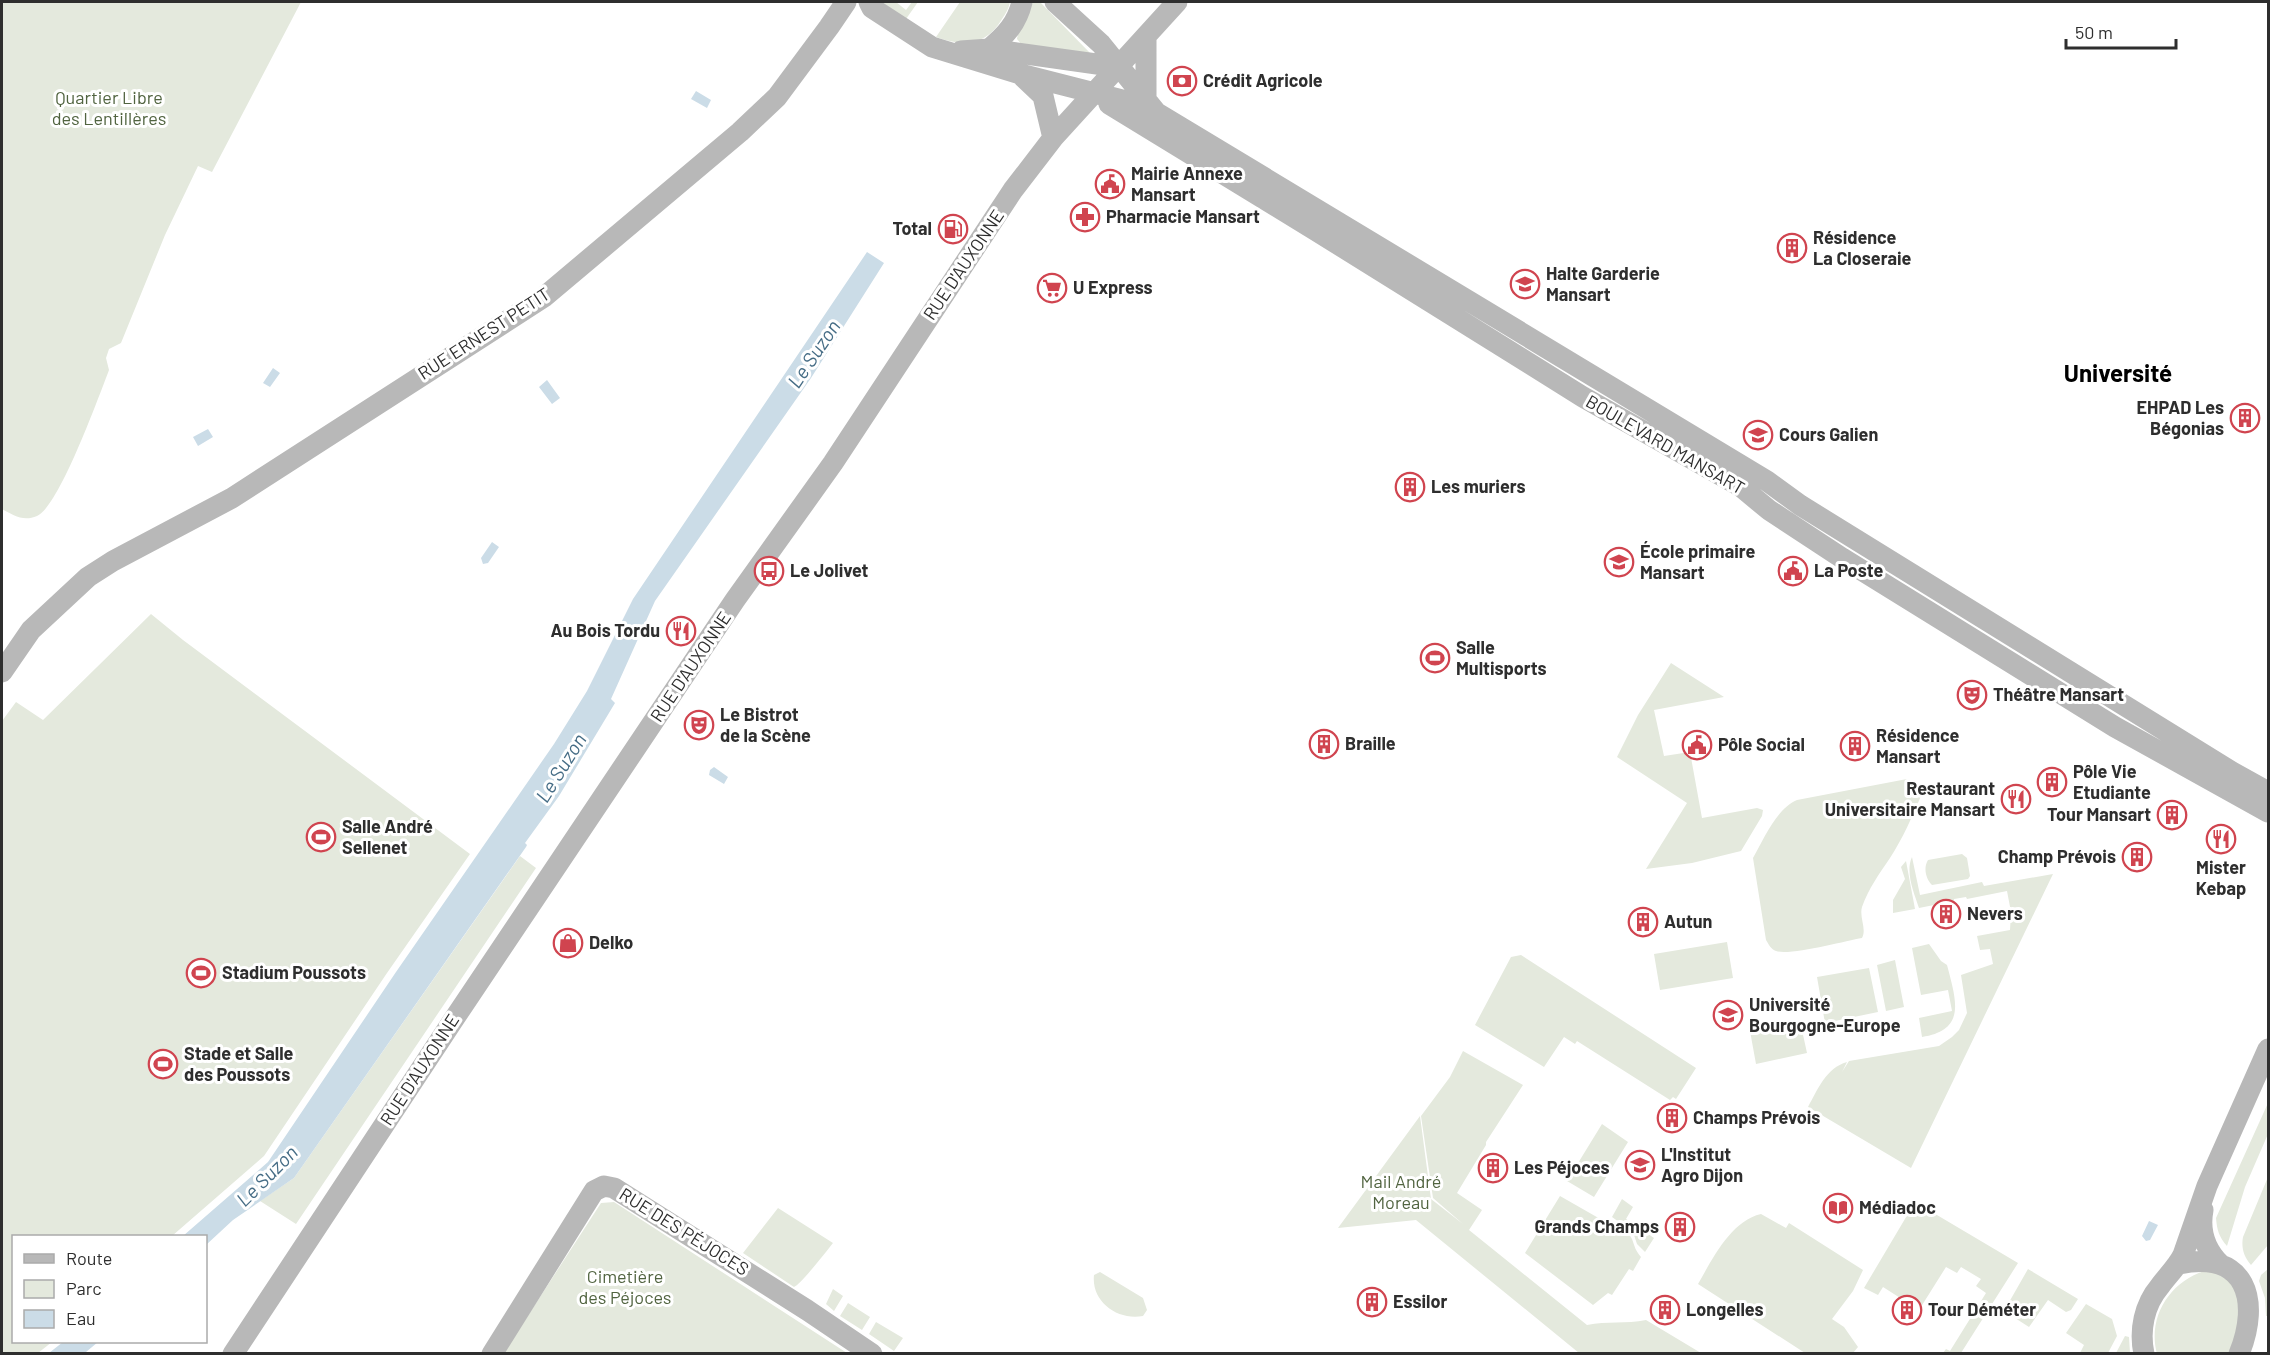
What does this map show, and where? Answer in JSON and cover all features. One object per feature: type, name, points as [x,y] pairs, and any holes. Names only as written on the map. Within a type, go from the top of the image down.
[{"type":"main road","name":"RUE ERNEST PETIT","points":[[2,672],[31,630],[88,577],[113,561],[232,498],[544,297],[777,97],[846,2]]},
{"type":"main road","points":[[989,49],[1008,33],[1022,2]]},
{"type":"main road","points":[[1055,2],[1101,44],[1118,68],[1151,106]]},
{"type":"main road","name":"RUE D'AUXONNE","points":[[233,1353],[447,1029],[735,600],[833,463],[1013,190],[1053,138],[1177,2]]},
{"type":"main road","name":"RUE ERNEST PETIT","points":[[829,27],[870,5]]},
{"type":"main road","points":[[870,5],[932,47],[1020,74],[1151,106]]},
{"type":"main road","points":[[1146,36],[1151,106]]},
{"type":"main road","points":[[945,51],[989,49],[1118,68]]},
{"type":"main road","points":[[1020,74],[1043,96],[1048,108],[1053,138]]},
{"type":"main road","name":"BOULEVARD MANSART","points":[[1094,93],[1117,110],[1316,230],[1583,397],[1740,486],[1769,510],[1842,558],[2115,727],[2268,812]]},
{"type":"main road","name":"BOULEVARD MANSART","points":[[1151,106],[1767,481],[1810,511],[2222,766],[2268,792]]},
{"type":"main road","points":[[2142,1349],[2143,1322],[2150,1301],[2160,1285],[2179,1264],[2207,1186],[2268,1049]]},
{"type":"main road","name":"RUE DES PÉJOCES","points":[[492,1353],[594,1191],[604,1186],[614,1188],[872,1353]]},
{"type":"main road","points":[[2207,1186],[2202,1230],[2208,1249],[2220,1264],[2238,1277],[2245,1288],[2248,1302],[2247,1331],[2239,1353]]},
{"type":"main road","points":[[2179,1264],[2209,1261],[2220,1264]]},
{"type":"green space","name":"Quartier Libre des Lentillères","points":[[2,2],[301,2],[212,172],[198,166],[165,235],[121,343],[109,349],[106,358],[109,370],[67,473],[46,508],[32,518],[18,517],[2,509]]},
{"type":"green space","points":[[882,2],[896,2],[906,10],[912,2],[918,2],[906,19]]},
{"type":"green space","points":[[960,2],[1010,2],[996,28],[981,39],[965,43],[936,37]]},
{"type":"green space","points":[[1033,2],[1040,2],[1091,54],[1022,45],[1017,39]]},
{"type":"green space","name":"Stade et Salle des Poussots","points":[[151,614],[470,854],[264,1156],[173,1235],[12,1235],[12,1343],[51,1343],[38,1353],[2,1353],[2,721],[16,702],[43,720]]},
{"type":"green space","points":[[1671,663],[1724,697],[1654,710],[1664,756],[1690,752],[1702,818],[1757,808],[1763,810],[1762,816],[1741,851],[1692,863],[1646,869],[1687,803],[1617,757],[1638,715]]},
{"type":"green space","points":[[1907,779],[1916,783],[1921,796],[1899,843],[1874,881],[1862,907],[1864,931],[1862,938],[1817,948],[1783,952],[1770,947],[1766,940],[1753,858],[1777,817],[1797,800]]},
{"type":"green space","points":[[1962,854],[1967,858],[1970,876],[1968,879],[1932,885],[1926,873],[1928,860]]},
{"type":"green space","points":[[520,856],[536,868],[296,1224],[260,1201],[294,1178]]},
{"type":"green space","points":[[1912,857],[1920,895],[1982,882],[1984,886],[2053,874],[1911,1168],[1808,1107],[1823,1080],[1840,1065],[1847,1062],[1842,1072],[1849,1061],[1939,1046],[1952,1037],[1959,1030],[1967,1013],[1961,975],[1993,964],[1990,949],[1980,950],[1977,936],[2010,930],[2011,912],[2007,891],[1967,899],[1966,897],[1954,899],[1954,901],[1919,908],[1909,869]]},
{"type":"green space","points":[[1906,861],[1915,909],[1893,913],[1893,900],[1905,879],[1901,867]]},
{"type":"green space","points":[[1727,942],[1733,978],[1660,990],[1654,954]]},
{"type":"green space","points":[[1929,944],[1941,961],[1947,965],[1955,1001],[1955,1012],[1946,1028],[1922,1037],[1919,1018],[1952,1011],[1948,990],[1921,995],[1912,948]]},
{"type":"green space","points":[[1521,955],[1696,1068],[1676,1099],[1673,1097],[1670,1100],[1577,1041],[1575,1044],[1564,1037],[1544,1067],[1475,1025],[1511,957]]},
{"type":"green space","points":[[1895,960],[1904,1007],[1886,1011],[1877,965]]},
{"type":"green space","points":[[1869,968],[1878,1012],[1825,1023],[1817,977]]},
{"type":"green space","points":[[1800,1021],[1807,1053],[1756,1064],[1750,1031]]},
{"type":"green space","name":"Mail André Moreau","points":[[1463,1051],[1523,1085],[1486,1142],[1457,1193],[1482,1210],[1469,1230],[1587,1325],[1646,1320],[1701,1353],[1579,1353],[1416,1220],[1338,1228],[1420,1116],[1431,1199],[1463,1224],[1433,1198],[1421,1116],[1450,1077]]},
{"type":"green space","points":[[2268,1103],[2268,1134],[2245,1187],[2227,1246],[2219,1233],[2216,1218]]},
{"type":"green space","points":[[1602,1124],[1628,1142],[1594,1197],[1567,1181]]},
{"type":"green space","points":[[2268,1177],[2268,1245],[2251,1265],[2242,1245],[2243,1237]]},
{"type":"green space","points":[[1560,1196],[1623,1229],[1632,1239],[1641,1257],[1633,1271],[1629,1269],[1612,1295],[1608,1293],[1593,1305],[1525,1253]]},
{"type":"green space","points":[[1622,1199],[1633,1207],[1626,1219],[1654,1238],[1645,1252],[1637,1244],[1633,1232],[1612,1217]]},
{"type":"green space","name":"Cimetière des Péjoces","points":[[614,1202],[847,1353],[503,1354],[601,1203]]},
{"type":"green space","points":[[1915,1202],[2018,1263],[1961,1353],[1943,1353],[1946,1349],[1950,1351],[1986,1293],[1976,1286],[1981,1279],[1961,1267],[1957,1273],[1946,1267],[1919,1310],[1883,1287],[1878,1295],[1864,1288]]},
{"type":"green space","points":[[778,1208],[833,1243],[794,1287],[743,1253]]},
{"type":"green space","points":[[1761,1214],[1786,1228],[1789,1223],[1863,1270],[1853,1291],[1832,1319],[1844,1327],[1858,1347],[1853,1353],[1805,1353],[1698,1284],[1732,1232],[1750,1218]]},
{"type":"green space","points":[[2028,1269],[2078,1299],[2071,1310],[2066,1312],[2048,1300],[2029,1327],[2004,1311]]},
{"type":"green space","points":[[2268,1269],[2268,1316],[2266,1316],[2265,1298],[2259,1281],[2261,1275]]},
{"type":"green space","points":[[2204,1271],[2215,1271],[2231,1280],[2243,1307],[2230,1353],[2157,1354],[2155,1327],[2164,1303],[2181,1283]]},
{"type":"green space","points":[[1100,1272],[1143,1298],[1147,1310],[1143,1316],[1124,1316],[1108,1308],[1097,1294],[1094,1285],[1094,1275]]},
{"type":"green space","points":[[833,1289],[843,1296],[834,1311],[826,1304]]},
{"type":"green space","points":[[848,1303],[870,1317],[862,1330],[840,1316]]},
{"type":"green space","points":[[2086,1304],[2112,1319],[2117,1336],[2108,1353],[2080,1353],[2084,1345],[2066,1333]]},
{"type":"green space","points":[[876,1322],[903,1338],[894,1351],[869,1334]]},
{"type":"green space","points":[[2125,1336],[2129,1337],[2130,1353],[2116,1353]]},
{"type":"water","points":[[696,91],[711,100],[707,108],[691,99]]},
{"type":"water","name":"Le Suzon","points":[[867,252],[884,263],[811,378],[655,601],[611,699],[615,703],[559,796],[525,843],[526,847],[294,1178],[233,1220],[207,1244],[207,1235],[184,1235],[268,1162],[554,744],[587,691],[633,599]]},
{"type":"water","points":[[273,368],[280,373],[270,387],[263,383]]},
{"type":"water","points":[[547,380],[560,398],[552,404],[539,387]]},
{"type":"water","points":[[208,429],[213,437],[198,446],[193,437]]},
{"type":"water","points":[[492,542],[499,547],[488,563],[483,564],[481,558]]},
{"type":"water","points":[[714,767],[728,777],[724,784],[709,775],[710,770]]},
{"type":"water","points":[[2149,1221],[2158,1225],[2150,1240],[2146,1241],[2142,1236]]},
{"type":"water","points":[[62,1343],[97,1343],[87,1353],[49,1353]]},
{"type":"place","name":"Crédit Agricole","points":[[1182,81]]},
{"type":"place","name":"Mairie Annexe Mansart","points":[[1110,184]]},
{"type":"place","name":"Pharmacie Mansart","points":[[1085,217]]},
{"type":"place","name":"Total","points":[[953,229]]},
{"type":"place","name":"Résidence La Closeraie","points":[[1792,248]]},
{"type":"place","name":"Halte Garderie Mansart","points":[[1525,284]]},
{"type":"place","name":"U Express","points":[[1052,288]]},
{"type":"place","name":"EHPAD Les Bégonias","points":[[2245,418]]},
{"type":"place","name":"Cours Galien","points":[[1758,435]]},
{"type":"place","name":"Les muriers","points":[[1410,487]]},
{"type":"place","name":"École primaire Mansart","points":[[1619,562]]},
{"type":"place","name":"Le Jolivet","points":[[769,571]]},
{"type":"place","name":"La Poste","points":[[1793,571]]},
{"type":"place","name":"Au Bois Tordu","points":[[681,631]]},
{"type":"place","name":"Salle Multisports","points":[[1435,658]]},
{"type":"place","name":"Théâtre Mansart","points":[[1972,695]]},
{"type":"place","name":"Le Bistrot de la Scène","points":[[699,725]]},
{"type":"place","name":"Braille","points":[[1324,744]]},
{"type":"place","name":"Pôle Social","points":[[1697,745]]},
{"type":"place","name":"Résidence Mansart","points":[[1855,746]]},
{"type":"place","name":"Pôle Vie Etudiante","points":[[2052,782]]},
{"type":"place","name":"Restaurant Universitaire Mansart","points":[[2016,799]]},
{"type":"place","name":"Tour Mansart","points":[[2172,815]]},
{"type":"place","name":"Salle André Sellenet","points":[[321,837]]},
{"type":"place","name":"Mister Kebap","points":[[2221,839]]},
{"type":"place","name":"Champ Prévois","points":[[2137,857]]},
{"type":"place","name":"Nevers","points":[[1946,914]]},
{"type":"place","name":"Autun","points":[[1643,922]]},
{"type":"place","name":"Delko","points":[[568,943]]},
{"type":"place","name":"Stadium Poussots","points":[[201,973]]},
{"type":"place","name":"Université Bourgogne-Europe","points":[[1728,1015]]},
{"type":"place","name":"Stade et Salle des Poussots","points":[[163,1064]]},
{"type":"place","name":"Champs Prévois","points":[[1672,1118]]},
{"type":"place","name":"L'Institut Agro Dijon","points":[[1640,1165]]},
{"type":"place","name":"Les Péjoces","points":[[1493,1168]]},
{"type":"place","name":"Médiadoc","points":[[1838,1208]]},
{"type":"place","name":"Grands Champs","points":[[1680,1227]]},
{"type":"place","name":"Essilor","points":[[1372,1302]]},
{"type":"place","name":"Longelles","points":[[1665,1310]]},
{"type":"place","name":"Tour Déméter","points":[[1907,1310]]},
{"type":"district","name":"Université","points":[[2118,374]]}]
